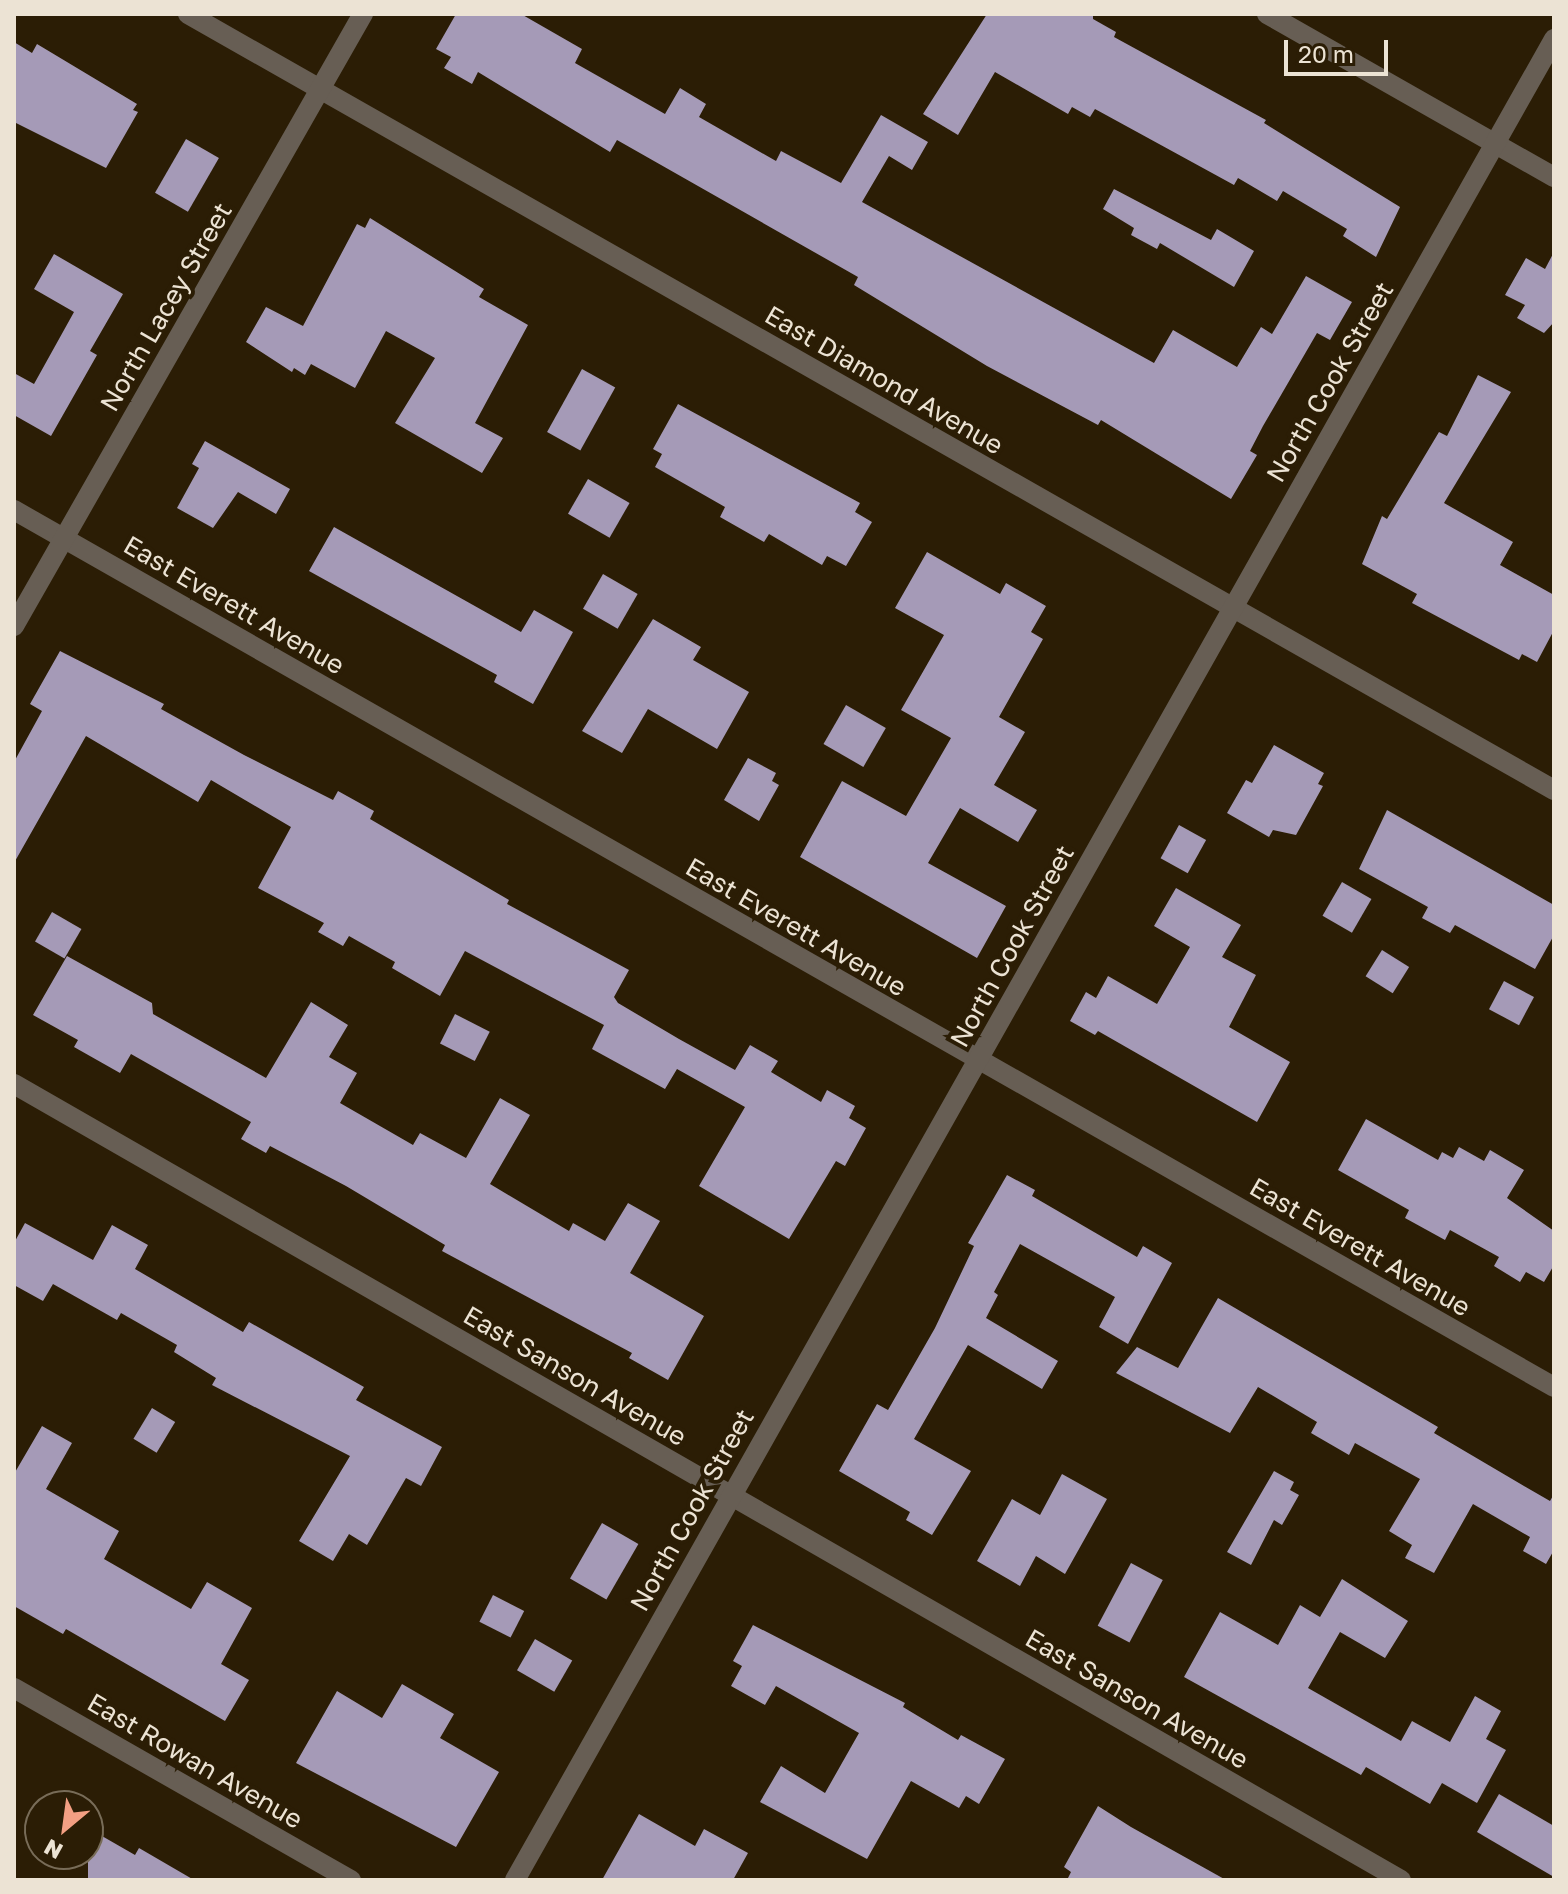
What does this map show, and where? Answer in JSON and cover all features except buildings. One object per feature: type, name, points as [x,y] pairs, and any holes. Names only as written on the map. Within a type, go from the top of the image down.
[{"type":"street","name":"East Diamond Avenue","points":[[188,14],[1554,790]]},
{"type":"street","name":"North Lacey Street","points":[[14,626],[363,14]]},
{"type":"street","points":[[1267,14],[1554,177]]},
{"type":"street","name":"North Cook Street","points":[[515,1880],[729,1495],[1554,39]]},
{"type":"street","name":"East Everett Avenue","points":[[14,510],[1554,1387]]},
{"type":"street","name":"East Sanson Avenue","points":[[14,1084],[1401,1880]]},
{"type":"street","name":"East Rowan Avenue","points":[[14,1688],[351,1880]]}]
